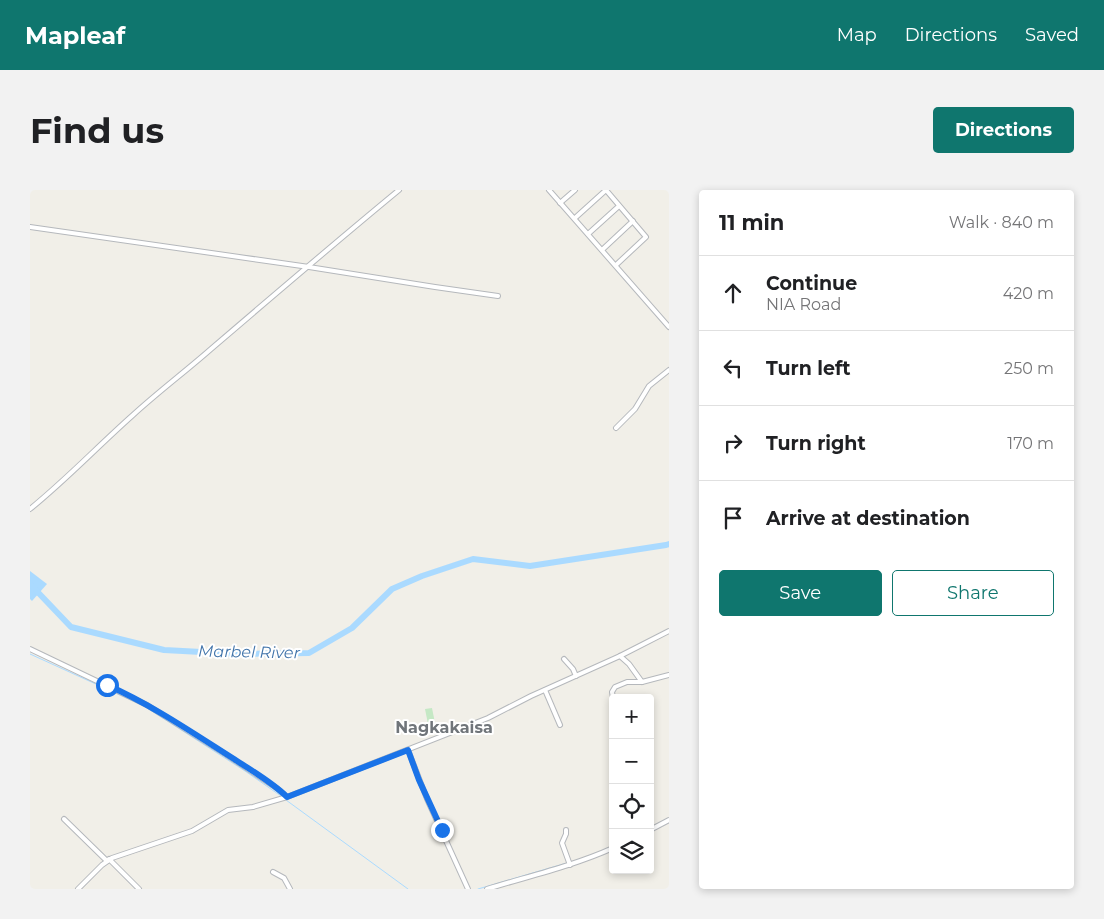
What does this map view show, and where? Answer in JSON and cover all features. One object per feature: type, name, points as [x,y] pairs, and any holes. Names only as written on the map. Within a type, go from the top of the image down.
[{"type":"street","points":[[30,509],[70,475],[134,414],[399,190]]},
{"type":"street","points":[[549,190],[669,327]]},
{"type":"street","points":[[560,203],[575,190]]},
{"type":"street","points":[[575,218],[606,190],[646,237],[616,265]]},
{"type":"street","points":[[588,234],[619,206]]},
{"type":"street","points":[[602,250],[633,221]]},
{"type":"street","points":[[30,227],[498,296]]},
{"type":"street","points":[[616,428],[635,409],[649,386],[669,370]]},
{"type":"street","points":[[78,889],[108,860],[119,855],[192,831],[228,810],[253,807],[287,797],[488,718],[669,631]]},
{"type":"street","points":[[30,649],[147,705],[225,754],[287,797]]},
{"type":"street","points":[[620,656],[629,664],[642,682]]},
{"type":"street","points":[[564,660],[573,669],[576,676]]},
{"type":"street","points":[[612,694],[615,686],[627,682],[642,682],[669,675]]},
{"type":"street","points":[[545,690],[560,725]]},
{"type":"street","points":[[408,750],[468,889]]},
{"type":"street","points":[[64,818],[139,889]]},
{"type":"street","points":[[652,829],[669,820]]},
{"type":"street","points":[[566,830],[562,843],[570,865]]},
{"type":"street","points":[[487,889],[570,865],[609,850]]},
{"type":"street","points":[[272,872],[284,878],[290,889]]},
{"type":"green space","points":[[432,708],[435,723],[428,724],[425,709]]},
{"type":"water","points":[[30,571],[47,584],[32,601],[30,599]]},
{"type":"waterway","name":"Marbel River","points":[[30,584],[71,627],[164,650],[239,654],[309,653],[352,628],[392,589],[422,576],[473,559],[530,566],[669,544]]},
{"type":"waterway","points":[[30,654],[144,706],[281,796]]},
{"type":"waterway","points":[[286,800],[408,889]]},
{"type":"waterway","points":[[571,862],[592,855]]},
{"type":"waterway","points":[[478,889],[567,863]]},
{"type":"district","name":"Nagkakaisa","points":[[444,727]]},
{"type":"route","points":[[107,685],[160,712],[278,789],[287,797],[408,750],[427,799],[442,830]]}]
